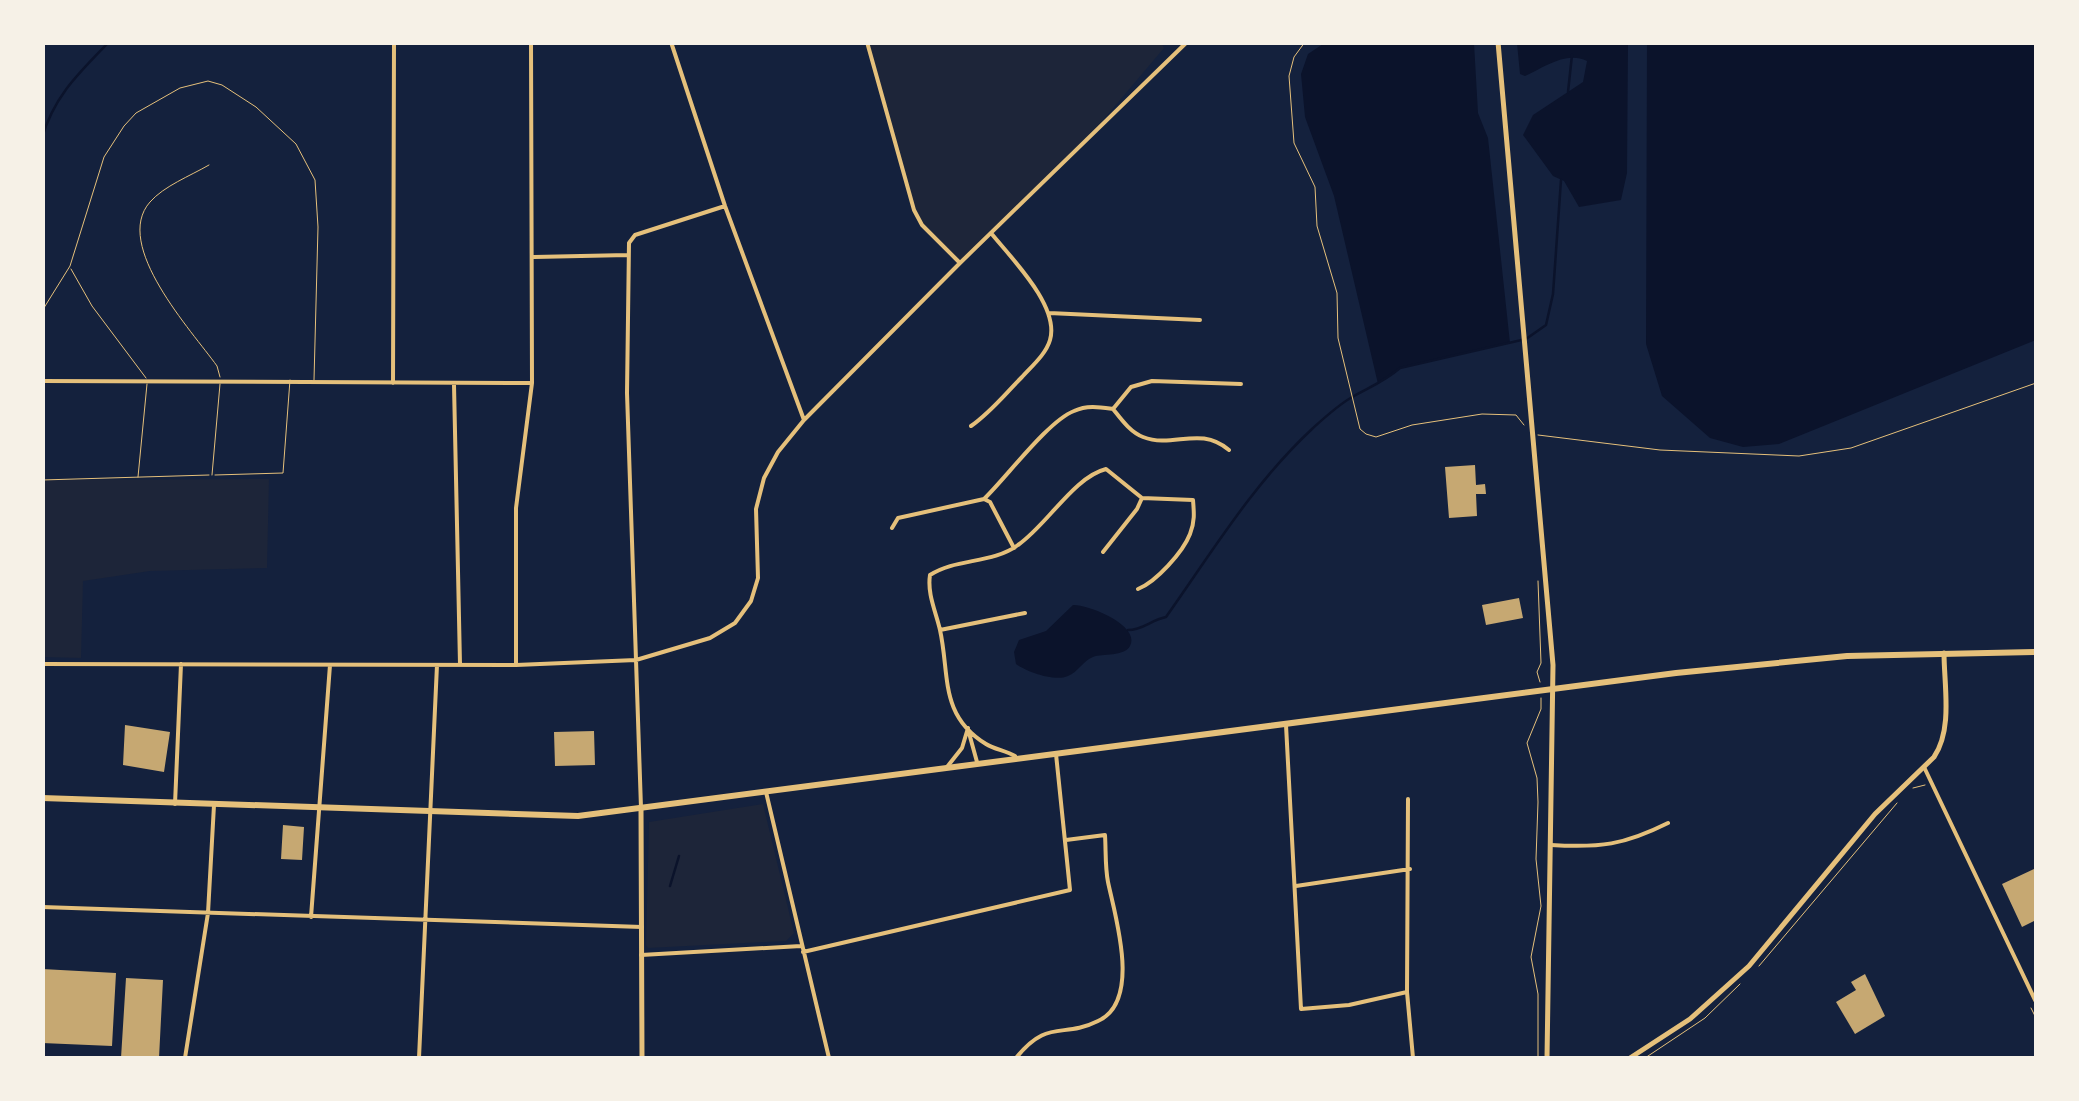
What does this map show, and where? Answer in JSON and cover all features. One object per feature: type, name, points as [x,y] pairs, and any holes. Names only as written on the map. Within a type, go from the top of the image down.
[{"type":"main road","points":[[42,798],[578,816],[1554,688],[1847,656],[2036,652]]},
{"type":"street","points":[[392,383],[394,42]]},
{"type":"street","points":[[516,665],[516,508],[532,383],[531,42]]},
{"type":"street","points":[[670,42],[804,420]]},
{"type":"street","points":[[867,42],[914,210],[960,263]]},
{"type":"street","points":[[42,664],[516,665],[636,660],[710,638],[736,623],[751,601],[758,578],[756,509],[764,478],[778,452],[804,420],[960,263],[1186,42]]},
{"type":"street","points":[[1498,42],[1554,688],[1546,1058]]},
{"type":"street","points":[[642,1058],[641,808],[627,393],[629,243],[635,235],[725,206]]},
{"type":"street","points":[[971,426],[1040,357],[1050,341],[1049,313],[992,233]]},
{"type":"street","points":[[534,257],[628,255]]},
{"type":"street","points":[[1049,313],[1200,320]]},
{"type":"street","points":[[42,381],[532,383]]},
{"type":"street","points":[[1113,409],[1131,387],[1152,381],[1241,384]]},
{"type":"street","points":[[454,385],[460,664]]},
{"type":"street","points":[[984,500],[1068,413],[1092,406],[1113,409],[1130,429],[1144,437],[1216,439],[1229,450]]},
{"type":"street","points":[[1020,758],[986,744],[968,728],[948,700],[930,575],[1014,548],[1038,530],[1079,485],[1106,469],[1142,498],[1194,500],[1189,538],[1162,571],[1138,589]]},
{"type":"street","points":[[1104,552],[1142,498]]},
{"type":"street","points":[[892,528],[898,518],[984,500],[990,502],[1014,548]]},
{"type":"street","points":[[940,630],[1026,613]]},
{"type":"street","points":[[1630,1058],[1690,1018],[1749,966],[1876,814],[1941,746],[1945,730],[1944,652]]},
{"type":"street","points":[[175,804],[181,664]]},
{"type":"street","points":[[311,917],[330,665]]},
{"type":"street","points":[[419,1058],[437,665]]},
{"type":"street","points":[[1286,725],[1302,1009],[1349,1006],[1407,992]]},
{"type":"street","points":[[968,728],[978,765]]},
{"type":"street","points":[[946,769],[958,755],[968,728]]},
{"type":"street","points":[[641,954],[803,949],[1070,890],[1056,753]]},
{"type":"street","points":[[1924,767],[2036,1002]]},
{"type":"street","points":[[766,792],[829,1058]]},
{"type":"street","points":[[1408,799],[1407,992],[1413,1058]]},
{"type":"street","points":[[186,1058],[208,913],[214,805]]},
{"type":"street","points":[[1551,845],[1612,846],[1668,823]]},
{"type":"street","points":[[1016,1058],[1042,1033],[1096,1023],[1110,1013],[1122,975],[1122,942],[1108,882],[1105,835],[1066,840]]},
{"type":"street","points":[[1294,886],[1410,869]]},
{"type":"street","points":[[42,907],[642,927]]},
{"type":"lane","points":[[42,311],[70,266],[104,157],[124,126],[136,113],[180,88],[208,81],[222,84],[256,107],[296,144],[315,180],[318,227],[314,380]]},
{"type":"lane","points":[[210,165],[158,194],[146,206],[140,238],[149,269],[217,366],[220,380],[212,475]]},
{"type":"lane","points":[[70,266],[92,306],[148,381],[138,477]]},
{"type":"lane","points":[[42,480],[283,473],[290,380]]},
{"type":"lane","points":[[1533,436],[1546,434],[1660,450],[1799,456],[1851,448],[2036,382]]},
{"type":"path","points":[[1305,42],[1290,68],[1294,143],[1316,188],[1318,226],[1337,292],[1338,338],[1360,429],[1376,437],[1412,425],[1496,414],[1520,417],[1525,429]]},
{"type":"path","points":[[1538,572],[1540,674]]},
{"type":"path","points":[[1538,1058],[1538,994],[1531,957],[1540,906],[1536,860],[1538,802],[1527,742],[1542,704]]},
{"type":"path","points":[[1908,792],[1921,784],[1929,790]]},
{"type":"path","points":[[1862,842],[1895,806]]},
{"type":"path","points":[[2028,1001],[2036,1018]]},
{"type":"path","points":[[1645,1058],[1668,1043]]},
{"type":"shaded area","points":[[1161,42],[1164,48],[1082,145],[960,263],[922,225],[914,210],[867,43]]},
{"type":"shaded area","points":[[1326,42],[1474,43],[1478,113],[1488,138],[1510,343],[1400,368],[1378,384],[1334,196],[1305,117],[1301,74],[1308,54]]},
{"type":"shaded area","points":[[1517,43],[1628,43],[1627,173],[1621,200],[1579,207],[1564,181],[1553,176],[1523,135],[1533,115],[1583,82],[1587,61],[1563,59],[1525,76],[1520,74]]},
{"type":"shaded area","points":[[1647,43],[2036,43],[2036,340],[1779,444],[1743,447],[1710,438],[1662,396],[1646,344]]},
{"type":"shaded area","points":[[269,479],[267,568],[150,571],[83,581],[81,658],[43,657],[43,480]]},
{"type":"shaded area","points":[[1073,605],[1100,612],[1120,624],[1128,631],[1130,646],[1118,653],[1093,657],[1062,678],[1041,675],[1016,664],[1014,652],[1019,640],[1046,631]]},
{"type":"shaded area","points":[[763,804],[794,933],[786,941],[648,948],[649,822]]},
{"type":"building","points":[[1475,465],[1476,485],[1485,484],[1486,494],[1476,494],[1477,516],[1449,518],[1445,467]]},
{"type":"building","points":[[1519,598],[1523,618],[1486,625],[1482,605]]},
{"type":"building","points":[[125,725],[170,732],[164,772],[123,765]]},
{"type":"building","points":[[594,731],[595,765],[555,766],[554,732]]},
{"type":"building","points":[[283,825],[304,827],[302,860],[281,859]]},
{"type":"building","points":[[2036,868],[2036,920],[2022,927],[2002,884]]},
{"type":"building","points":[[42,969],[116,973],[112,1046],[42,1043]]},
{"type":"building","points":[[1865,974],[1885,1016],[1855,1034],[1836,1002],[1856,990],[1851,982]]},
{"type":"building","points":[[126,978],[163,980],[159,1058],[121,1058]]},
{"type":"waterway","points":[[42,138],[61,97],[109,42]]},
{"type":"waterway","points":[[1568,92],[1572,55]]},
{"type":"waterway","points":[[1128,630],[1166,617],[1271,472],[1343,403],[1400,368],[1526,339],[1546,325],[1553,294],[1561,180]]},
{"type":"waterway","points":[[670,886],[679,856]]}]
